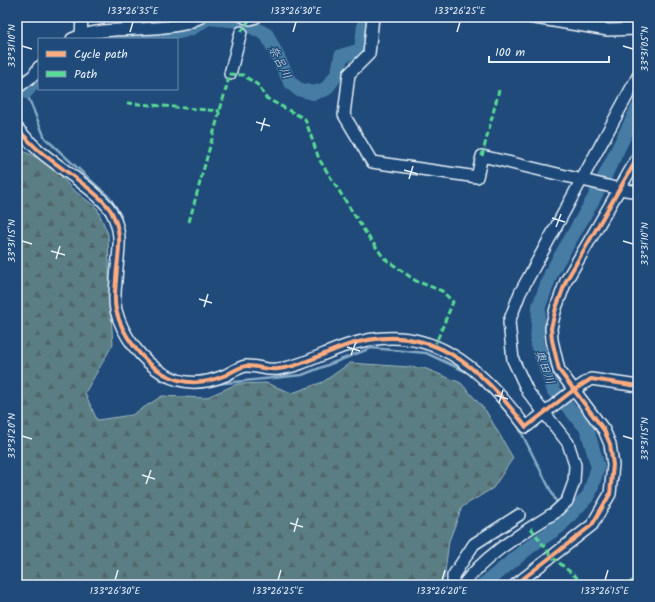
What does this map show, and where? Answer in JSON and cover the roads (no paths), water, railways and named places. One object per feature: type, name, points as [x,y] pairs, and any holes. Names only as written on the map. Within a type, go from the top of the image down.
[{"type":"street","points":[[82,17],[77,37],[98,32],[150,29],[184,24],[201,17]]},
{"type":"street","points":[[244,17],[250,19],[256,17]]},
{"type":"street","points":[[373,17],[369,54],[349,74],[344,115],[372,162],[477,177],[482,156],[638,192]]},
{"type":"street","points":[[529,17],[608,30],[637,25]]},
{"type":"street","points":[[230,74],[241,32]]},
{"type":"street","points":[[21,86],[38,68]]},
{"type":"street","points":[[463,585],[474,570],[492,554],[554,513],[552,514],[567,501],[574,482],[575,465],[568,443],[546,412],[528,392],[513,360],[509,322],[520,293],[585,181],[638,76]]},
{"type":"street","points":[[17,128],[41,152],[90,191],[109,209],[120,236],[120,252],[116,280],[116,309],[123,329],[134,347],[149,363],[164,374],[184,382],[205,382],[245,366],[276,370],[299,365],[346,345],[368,339],[404,338],[435,345],[464,361],[505,400],[526,427],[591,379],[638,386]]},
{"type":"street","points":[[516,585],[592,525],[610,494],[613,465],[610,444],[604,430],[573,391],[559,370],[552,340],[551,328],[556,308],[566,281],[638,157]]},
{"type":"street","points":[[453,585],[454,576],[474,544],[519,515]]},
{"type":"waterway","points":[[144,17],[144,26]]},
{"type":"waterway","name":"奈呂川","points":[[113,38],[179,32],[192,28],[208,18],[241,21],[267,35],[290,82],[298,89],[313,93],[326,89],[338,73],[341,56],[361,50],[365,17]]},
{"type":"waterway","name":"奈呂川","points":[[17,87],[26,92],[38,77]]},
{"type":"waterway","points":[[26,92],[45,138],[110,198],[121,216],[120,220]]},
{"type":"waterway","name":"奥田川","points":[[483,585],[532,545],[559,527],[589,495],[598,467],[587,429],[554,391],[537,344],[539,306],[552,271],[593,200],[638,108]]},
{"type":"waterway","points":[[127,345],[134,355]]},
{"type":"waterway","points":[[216,384],[302,375],[371,348],[426,353],[469,373]]},
{"type":"waterway","points":[[154,373],[162,381],[172,383]]},
{"type":"waterway","points":[[517,424],[558,505]]},
{"type":"waterway","points":[[561,512],[565,520]]}]
